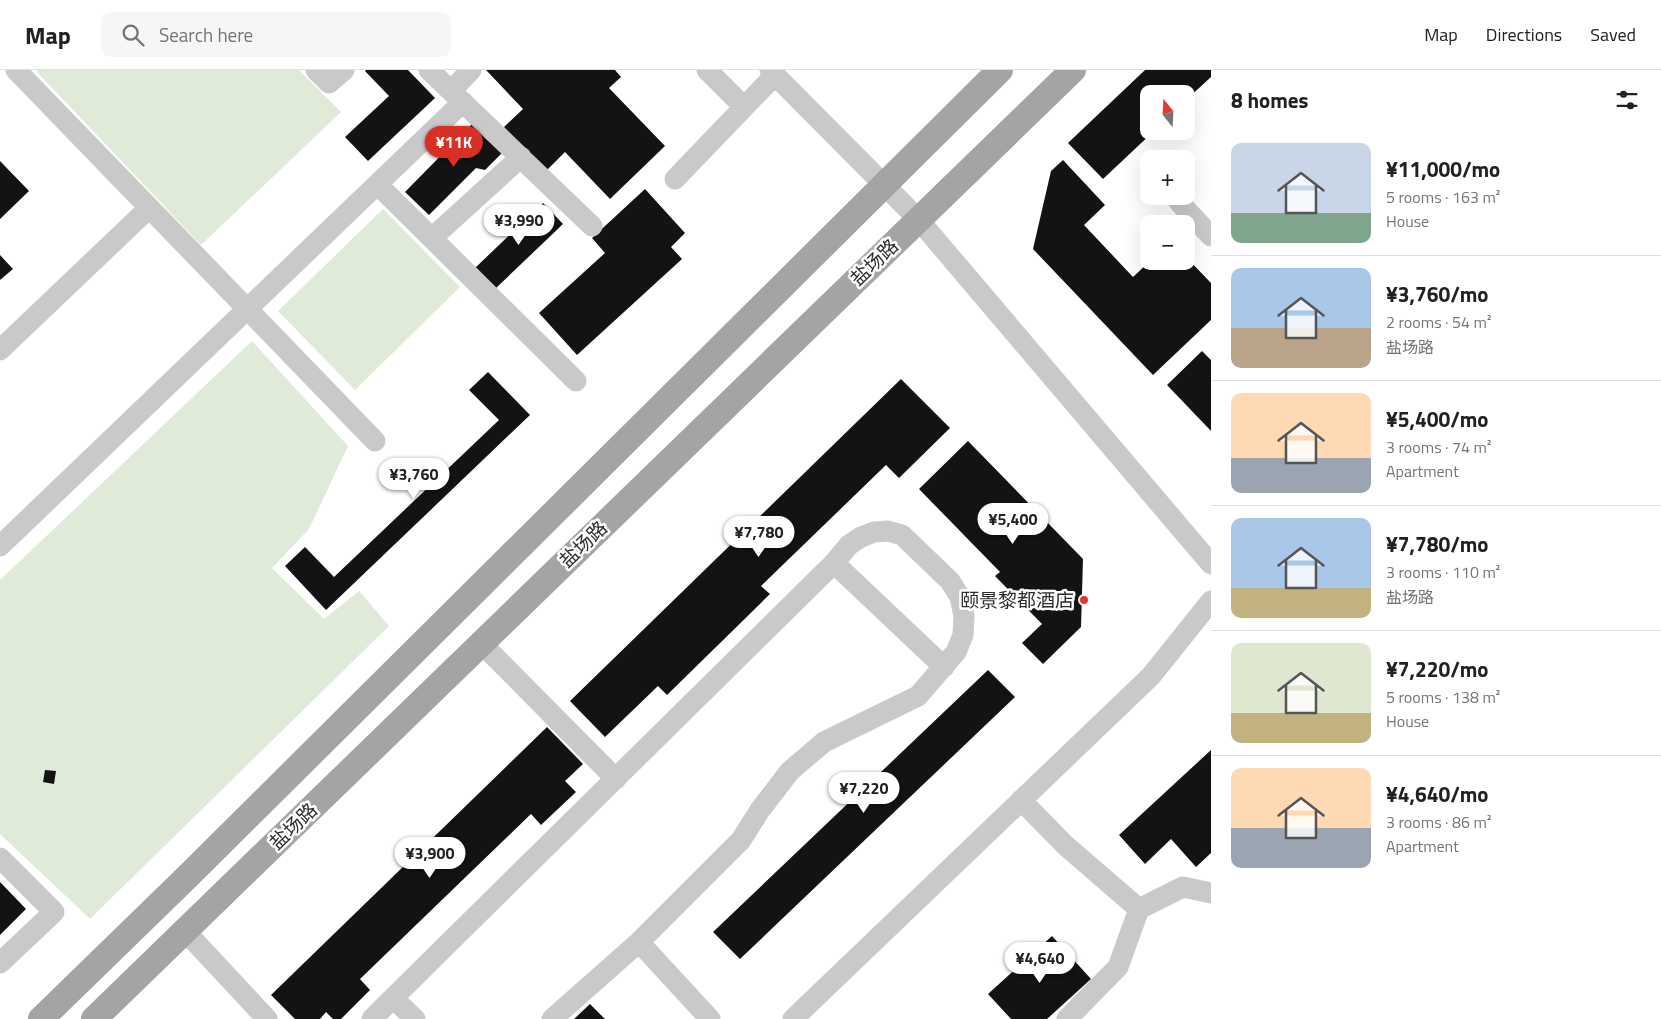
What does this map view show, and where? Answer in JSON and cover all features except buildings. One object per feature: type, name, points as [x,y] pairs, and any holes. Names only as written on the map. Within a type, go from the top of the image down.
[{"type":"main road","name":"盐场路","points":[[40,1019],[193,871],[1000,70]]},
{"type":"main road","name":"盐场路","points":[[94,1019],[1073,70]]},
{"type":"street","points":[[316,70],[329,83],[344,70]]},
{"type":"street","points":[[429,70],[592,226]]},
{"type":"street","points":[[0,546],[378,185],[457,96],[471,70]]},
{"type":"street","points":[[707,70],[744,107]]},
{"type":"street","points":[[17,71],[375,441]]},
{"type":"street","points":[[675,178],[744,107],[772,72],[918,219],[1211,564]]},
{"type":"street","points":[[432,238],[521,157]]},
{"type":"street","points":[[378,185],[576,382]]},
{"type":"street","points":[[1182,205],[1211,236]]},
{"type":"street","points":[[0,350],[150,208]]},
{"type":"street","points":[[372,1019],[834,564],[849,545],[861,537],[874,532],[888,531],[902,535],[950,581],[960,597],[964,616],[963,635],[956,652],[918,696],[824,742],[790,771],[760,810],[741,840],[639,942],[552,1019]]},
{"type":"street","points":[[834,564],[944,667]]},
{"type":"street","points":[[792,1019],[1151,676],[1211,601]]},
{"type":"street","points":[[481,643],[616,778]]},
{"type":"street","points":[[1021,800],[1065,845],[1139,909]]},
{"type":"street","points":[[0,858],[54,912],[0,963]]},
{"type":"street","points":[[1066,1019],[1118,967],[1139,909],[1183,886],[1211,893]]},
{"type":"street","points":[[185,931],[267,1019]]},
{"type":"street","points":[[639,942],[710,1019]]},
{"type":"street","points":[[393,998],[415,1019]]},
{"type":"green space","points":[[38,70],[299,70],[341,112],[201,245],[37,72]]},
{"type":"green space","points":[[383,209],[460,287],[355,390],[278,311]]},
{"type":"green space","points":[[252,341],[348,446],[309,529],[272,568],[324,619],[359,591],[389,626],[90,919],[0,834],[0,580]]},
{"type":"place","name":"颐景黎都酒店","points":[[1084,600]]}]
